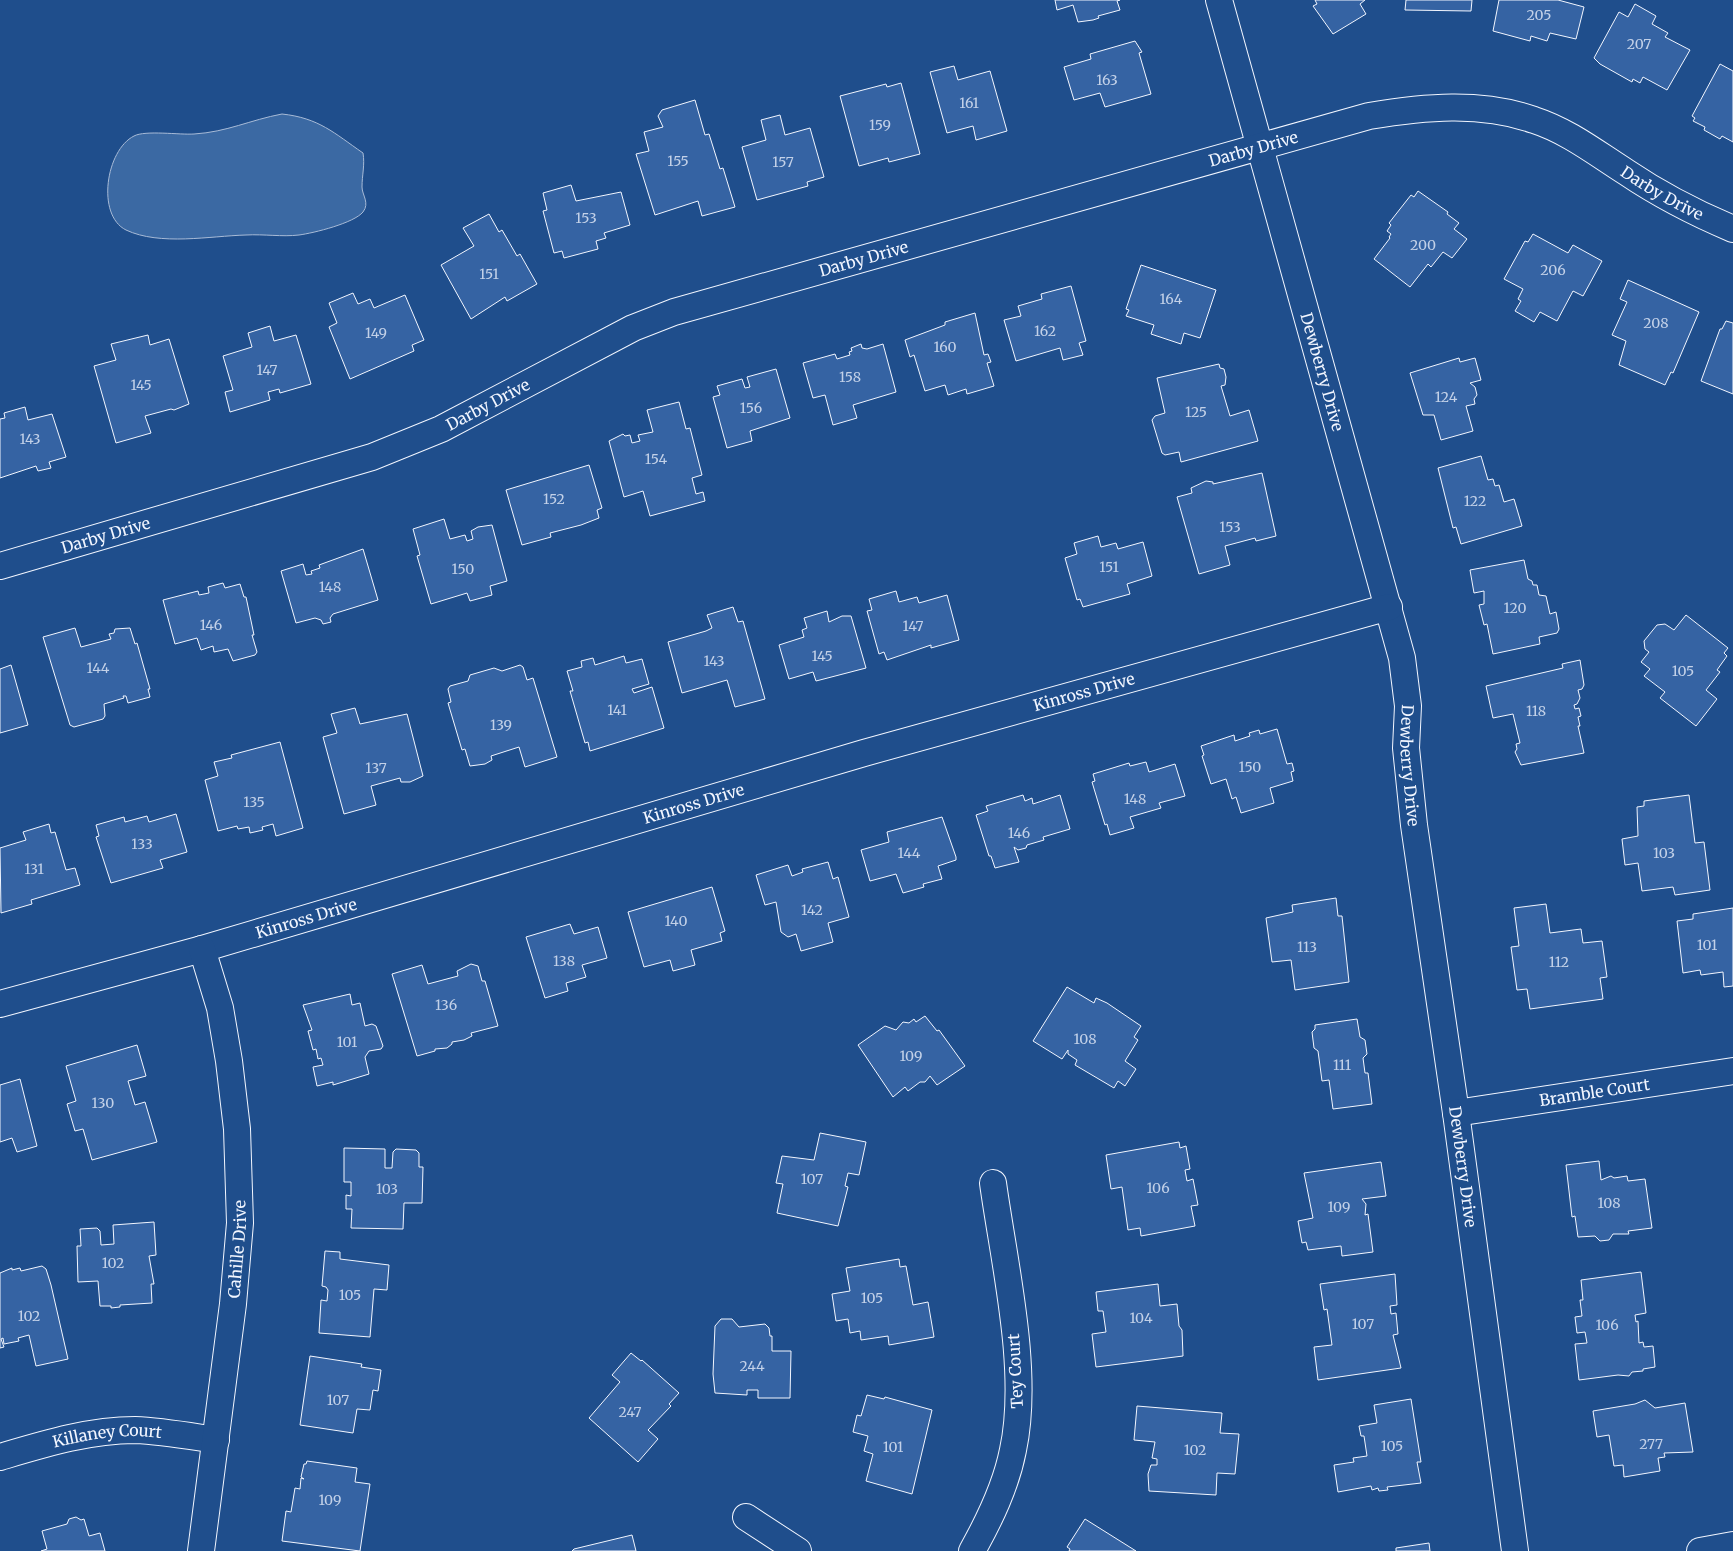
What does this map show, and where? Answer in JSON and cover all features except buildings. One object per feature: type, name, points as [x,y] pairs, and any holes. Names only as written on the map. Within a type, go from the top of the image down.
[{"type":"street","name":"Dewberry Drive","points":[[1219,0],[1402,658],[1408,706],[1406,748],[1414,825],[1456,1113],[1515,1551]]},
{"type":"street","name":"Darby Drive","points":[[0,566],[372,457],[441,429],[633,328],[674,312],[1369,116],[1439,107],[1504,112],[1534,120],[1564,132],[1662,195],[1696,214],[1733,229]]},
{"type":"street","name":"Kinross Drive","points":[[0,1004],[202,949],[864,753],[1389,607]]},
{"type":"street","name":"Cahille Drive","points":[[201,1551],[235,1288],[240,1223],[240,1177],[229,1061],[220,1008],[202,949]]},
{"type":"street","name":"Bramble Court","points":[[1456,1113],[1733,1071]]},
{"type":"street","name":"Tey Court","points":[[972,1551],[991,1517],[1003,1486],[1013,1450],[1018,1412],[1015,1337],[993,1183]]},
{"type":"street","name":"Killaney Court","points":[[0,1457],[55,1441],[110,1431],[158,1431],[216,1440]]},
{"type":"street","points":[[746,1517],[798,1551]]},
{"type":"street","points":[[1700,1551],[1733,1545]]},
{"type":"water","points":[[282,114],[316,123],[363,153],[362,190],[366,205],[363,212],[358,216],[333,227],[299,235],[246,235],[185,239],[154,238],[139,235],[126,230],[117,222],[111,211],[108,183],[111,168],[117,154],[124,143],[134,136],[146,133],[206,133]]}]
